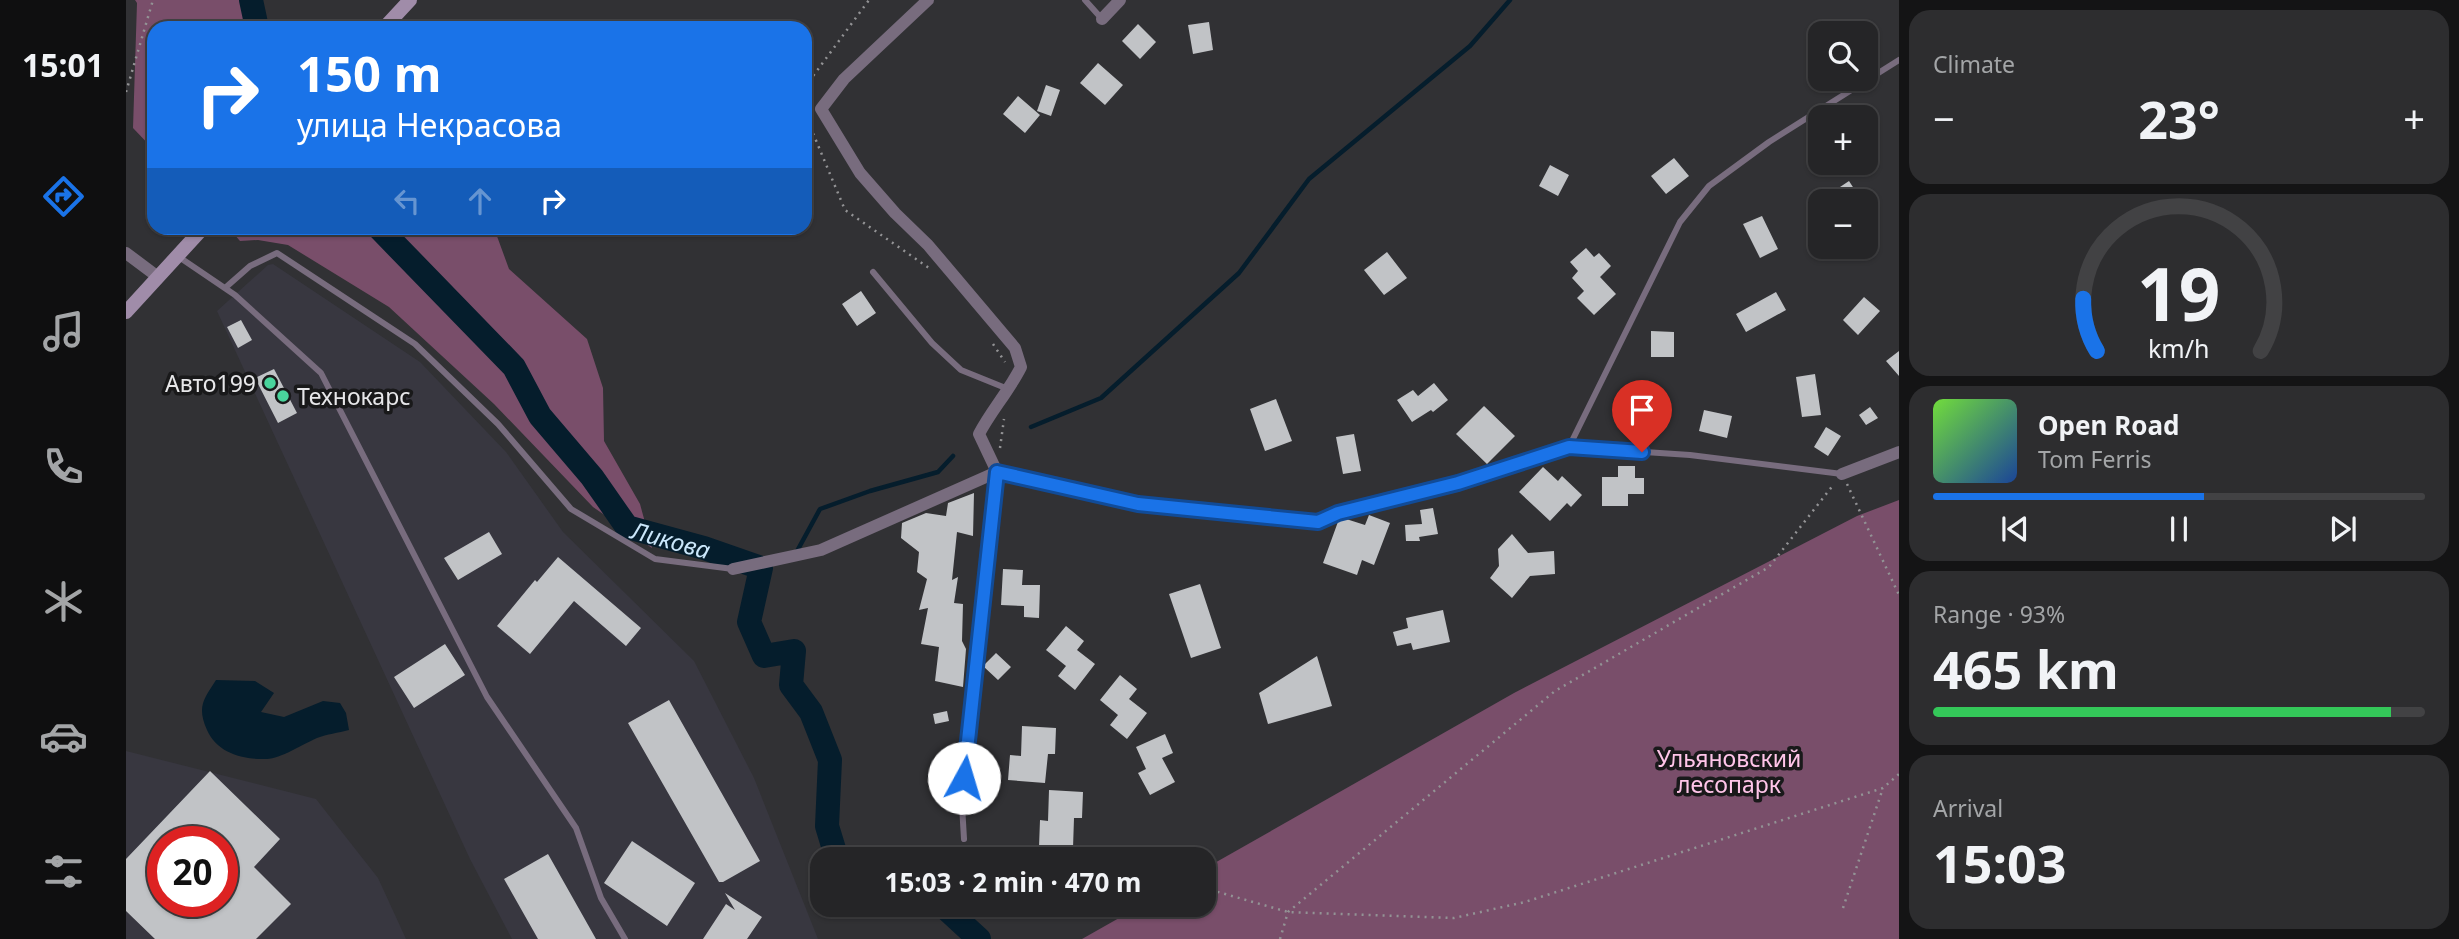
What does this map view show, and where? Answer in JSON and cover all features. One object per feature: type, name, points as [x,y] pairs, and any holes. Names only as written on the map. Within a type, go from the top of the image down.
[{"type":"main road","points":[[390,21],[410,0]]},
{"type":"main road","points":[[126,312],[196,235]]},
{"type":"street","points":[[733,569],[821,550],[997,472],[979,434],[989,414],[1021,367],[1015,348],[928,245],[860,173],[821,109],[844,79],[928,0]]},
{"type":"street","points":[[1102,19],[1120,0]]},
{"type":"street","points":[[126,253],[158,277]]},
{"type":"street","points":[[1842,474],[1899,452]]},
{"type":"lane","points":[[1085,0],[1102,19]]},
{"type":"lane","points":[[1569,447],[1680,222],[1709,186],[1769,142],[1899,60]]},
{"type":"lane","points":[[225,288],[250,266],[277,253],[415,344],[498,424],[571,509],[655,559],[733,569]]},
{"type":"lane","points":[[177,256],[225,288],[321,373],[487,697],[576,828],[601,898],[625,939]]},
{"type":"lane","points":[[873,272],[932,343],[961,370],[1008,389]]},
{"type":"lane","points":[[964,839],[961,805],[997,472],[1138,504],[1318,522],[1338,513],[1458,483],[1569,447],[1690,455],[1842,474]]},
{"type":"path","points":[[126,92],[153,0]]},
{"type":"path","points":[[812,77],[869,0]]},
{"type":"path","points":[[812,131],[845,210],[934,271]]},
{"type":"path","points":[[990,339],[1011,371],[1008,389]]},
{"type":"path","points":[[997,472],[1004,416]]},
{"type":"path","points":[[1280,939],[1288,912],[1555,691],[1769,567],[1842,474],[1899,595]]},
{"type":"path","points":[[1216,891],[1288,912],[1454,918],[1525,902],[1883,788],[1899,774]]},
{"type":"path","points":[[1843,908],[1883,788]]},
{"type":"shaded area","points":[[273,264],[420,362],[506,452],[563,532],[694,661],[754,778],[818,939],[512,939],[470,859],[217,311],[268,265]]},
{"type":"shaded area","points":[[126,751],[316,799],[378,878],[406,939],[126,939]]},
{"type":"green space","points":[[135,0],[245,0],[259,21],[147,21],[147,143],[133,128]]},
{"type":"green space","points":[[235,235],[497,235],[509,269],[587,339],[603,388],[604,441],[640,504],[652,548],[593,507],[494,404],[389,307],[288,245],[258,240],[240,241]]},
{"type":"green space","name":"Ульяновский лесопарк","points":[[1899,500],[1899,939],[1082,939],[1121,917],[1216,917],[1216,862],[1514,693],[1857,516]]},
{"type":"water","points":[[216,680],[255,681],[274,693],[261,712],[284,717],[323,701],[340,703],[346,713],[349,730],[325,735],[272,758],[258,759],[232,754],[211,738],[202,715],[205,699]]},
{"type":"building","points":[[1209,22],[1213,50],[1193,54],[1188,25]]},
{"type":"building","points":[[1138,24],[1156,42],[1140,59],[1122,41]]},
{"type":"building","points":[[1098,63],[1123,85],[1105,105],[1080,83]]},
{"type":"building","points":[[1046,85],[1060,90],[1051,116],[1037,111]]},
{"type":"building","points":[[1018,96],[1040,115],[1025,133],[1003,114]]},
{"type":"building","points":[[1674,158],[1689,176],[1666,194],[1651,176]]},
{"type":"building","points":[[1550,165],[1569,175],[1558,196],[1539,186]]},
{"type":"building","points":[[1849,181],[1854,189],[1837,189]]},
{"type":"building","points":[[1762,216],[1778,249],[1760,258],[1743,224]]},
{"type":"building","points":[[1586,248],[1594,257],[1599,253],[1611,266],[1600,277],[1616,294],[1594,315],[1577,298],[1584,291],[1572,278],[1578,271],[1570,262]]},
{"type":"building","points":[[1387,252],[1407,278],[1384,295],[1364,270]]},
{"type":"building","points":[[861,291],[876,313],[857,326],[842,304]]},
{"type":"building","points":[[1776,292],[1786,310],[1746,332],[1736,314]]},
{"type":"building","points":[[1864,297],[1880,311],[1858,335],[1843,320]]},
{"type":"building","points":[[241,320],[252,340],[238,348],[227,327]]},
{"type":"building","points":[[1651,331],[1674,332],[1674,357],[1651,357]]},
{"type":"building","points":[[1899,351],[1899,376],[1886,361]]},
{"type":"building","points":[[274,369],[297,413],[278,423],[255,378]]},
{"type":"building","points":[[1815,374],[1821,415],[1802,417],[1796,377]]},
{"type":"building","points":[[1434,383],[1448,400],[1433,412],[1431,410],[1412,422],[1397,400],[1413,390],[1418,396]]},
{"type":"building","points":[[1276,399],[1292,441],[1265,451],[1250,409]]},
{"type":"building","points":[[1484,406],[1515,436],[1487,464],[1456,434]]},
{"type":"building","points":[[1870,407],[1878,418],[1866,425],[1859,415]]},
{"type":"building","points":[[1704,410],[1732,416],[1727,438],[1699,431]]},
{"type":"building","points":[[1826,427],[1841,436],[1828,456],[1814,447]]},
{"type":"building","points":[[1354,434],[1361,471],[1343,474],[1336,437]]},
{"type":"building","points":[[1618,466],[1635,466],[1635,478],[1644,478],[1644,494],[1628,494],[1628,506],[1602,506],[1602,477],[1618,477]]},
{"type":"building","points":[[1543,467],[1558,481],[1562,476],[1582,495],[1571,507],[1567,503],[1550,521],[1519,492]]},
{"type":"building","points":[[974,493],[973,536],[957,532],[952,580],[958,577],[954,603],[963,604],[962,641],[966,649],[963,687],[935,681],[939,647],[921,644],[928,608],[919,610],[927,579],[917,572],[919,552],[901,538],[902,523],[926,513],[946,516],[948,503]]},
{"type":"building","points":[[1433,508],[1438,534],[1419,537],[1420,541],[1406,541],[1405,525],[1422,524],[1420,510]]},
{"type":"building","points":[[1369,515],[1390,523],[1374,565],[1362,560],[1357,575],[1323,563],[1339,519],[1365,525]]},
{"type":"building","points":[[489,532],[502,554],[458,580],[444,558]]},
{"type":"building","points":[[1512,534],[1528,553],[1554,551],[1555,574],[1530,576],[1512,598],[1490,578],[1499,566],[1498,549]]},
{"type":"building","points":[[558,557],[641,628],[626,646],[574,601],[530,654],[497,626]]},
{"type":"building","points":[[1003,569],[1023,570],[1022,585],[1040,585],[1039,618],[1024,617],[1024,606],[1001,605]]},
{"type":"building","points":[[1200,584],[1221,648],[1191,658],[1169,594]]},
{"type":"building","points":[[1443,610],[1450,642],[1413,650],[1411,643],[1397,646],[1393,632],[1408,628],[1406,618]]},
{"type":"building","points":[[1066,626],[1084,641],[1077,650],[1095,664],[1075,690],[1058,676],[1066,666],[1046,650]]},
{"type":"building","points":[[445,644],[465,675],[414,708],[394,677]]},
{"type":"building","points":[[996,653],[1011,667],[998,680],[983,666]]},
{"type":"building","points":[[1317,656],[1332,706],[1268,724],[1259,693]]},
{"type":"building","points":[[1120,675],[1137,689],[1129,699],[1147,713],[1127,739],[1110,725],[1118,715],[1100,700]]},
{"type":"building","points":[[669,700],[760,861],[723,882],[719,882],[628,723]]},
{"type":"building","points":[[947,711],[949,721],[935,724],[933,714]]},
{"type":"building","points":[[1022,726],[1056,728],[1055,754],[1048,754],[1045,783],[1008,780],[1010,755],[1021,756]]},
{"type":"building","points":[[1165,734],[1173,753],[1162,758],[1175,782],[1150,795],[1138,773],[1146,769],[1136,747]]},
{"type":"building","points":[[210,771],[280,839],[254,867],[291,904],[256,939],[155,939],[126,911],[126,859],[147,837],[147,917],[238,917],[238,826],[158,826]]},
{"type":"building","points":[[1049,790],[1083,792],[1082,818],[1074,818],[1073,847],[1039,847],[1040,820],[1048,821]]},
{"type":"building","points":[[632,841],[695,883],[667,926],[604,883]]},
{"type":"building","points":[[548,854],[596,939],[538,939],[504,879]]},
{"type":"building","points":[[725,893],[762,917],[747,939],[703,939],[726,904],[735,910]]},
{"type":"waterway","name":"Ликова","points":[[251,0],[256,21]]},
{"type":"waterway","points":[[1031,427],[1101,398],[1239,273],[1309,179],[1470,46],[1510,0]]},
{"type":"waterway","name":"Ликова","points":[[386,235],[514,367],[540,416],[592,477],[627,527],[704,548],[761,568],[749,622],[764,656],[794,651],[791,685],[811,712],[830,760],[827,826],[833,847]]},
{"type":"waterway","points":[[796,553],[820,509],[870,491],[938,472],[953,456]]},
{"type":"waterway","name":"Ликова","points":[[955,917],[979,939]]},
{"type":"place","name":"Авто199","points":[[270,383]]},
{"type":"place","name":"Технокарс","points":[[283,396]]},
{"type":"route","points":[[964,778],[997,472],[1138,504],[1318,522],[1338,513],[1458,483],[1569,447],[1642,452]]}]
